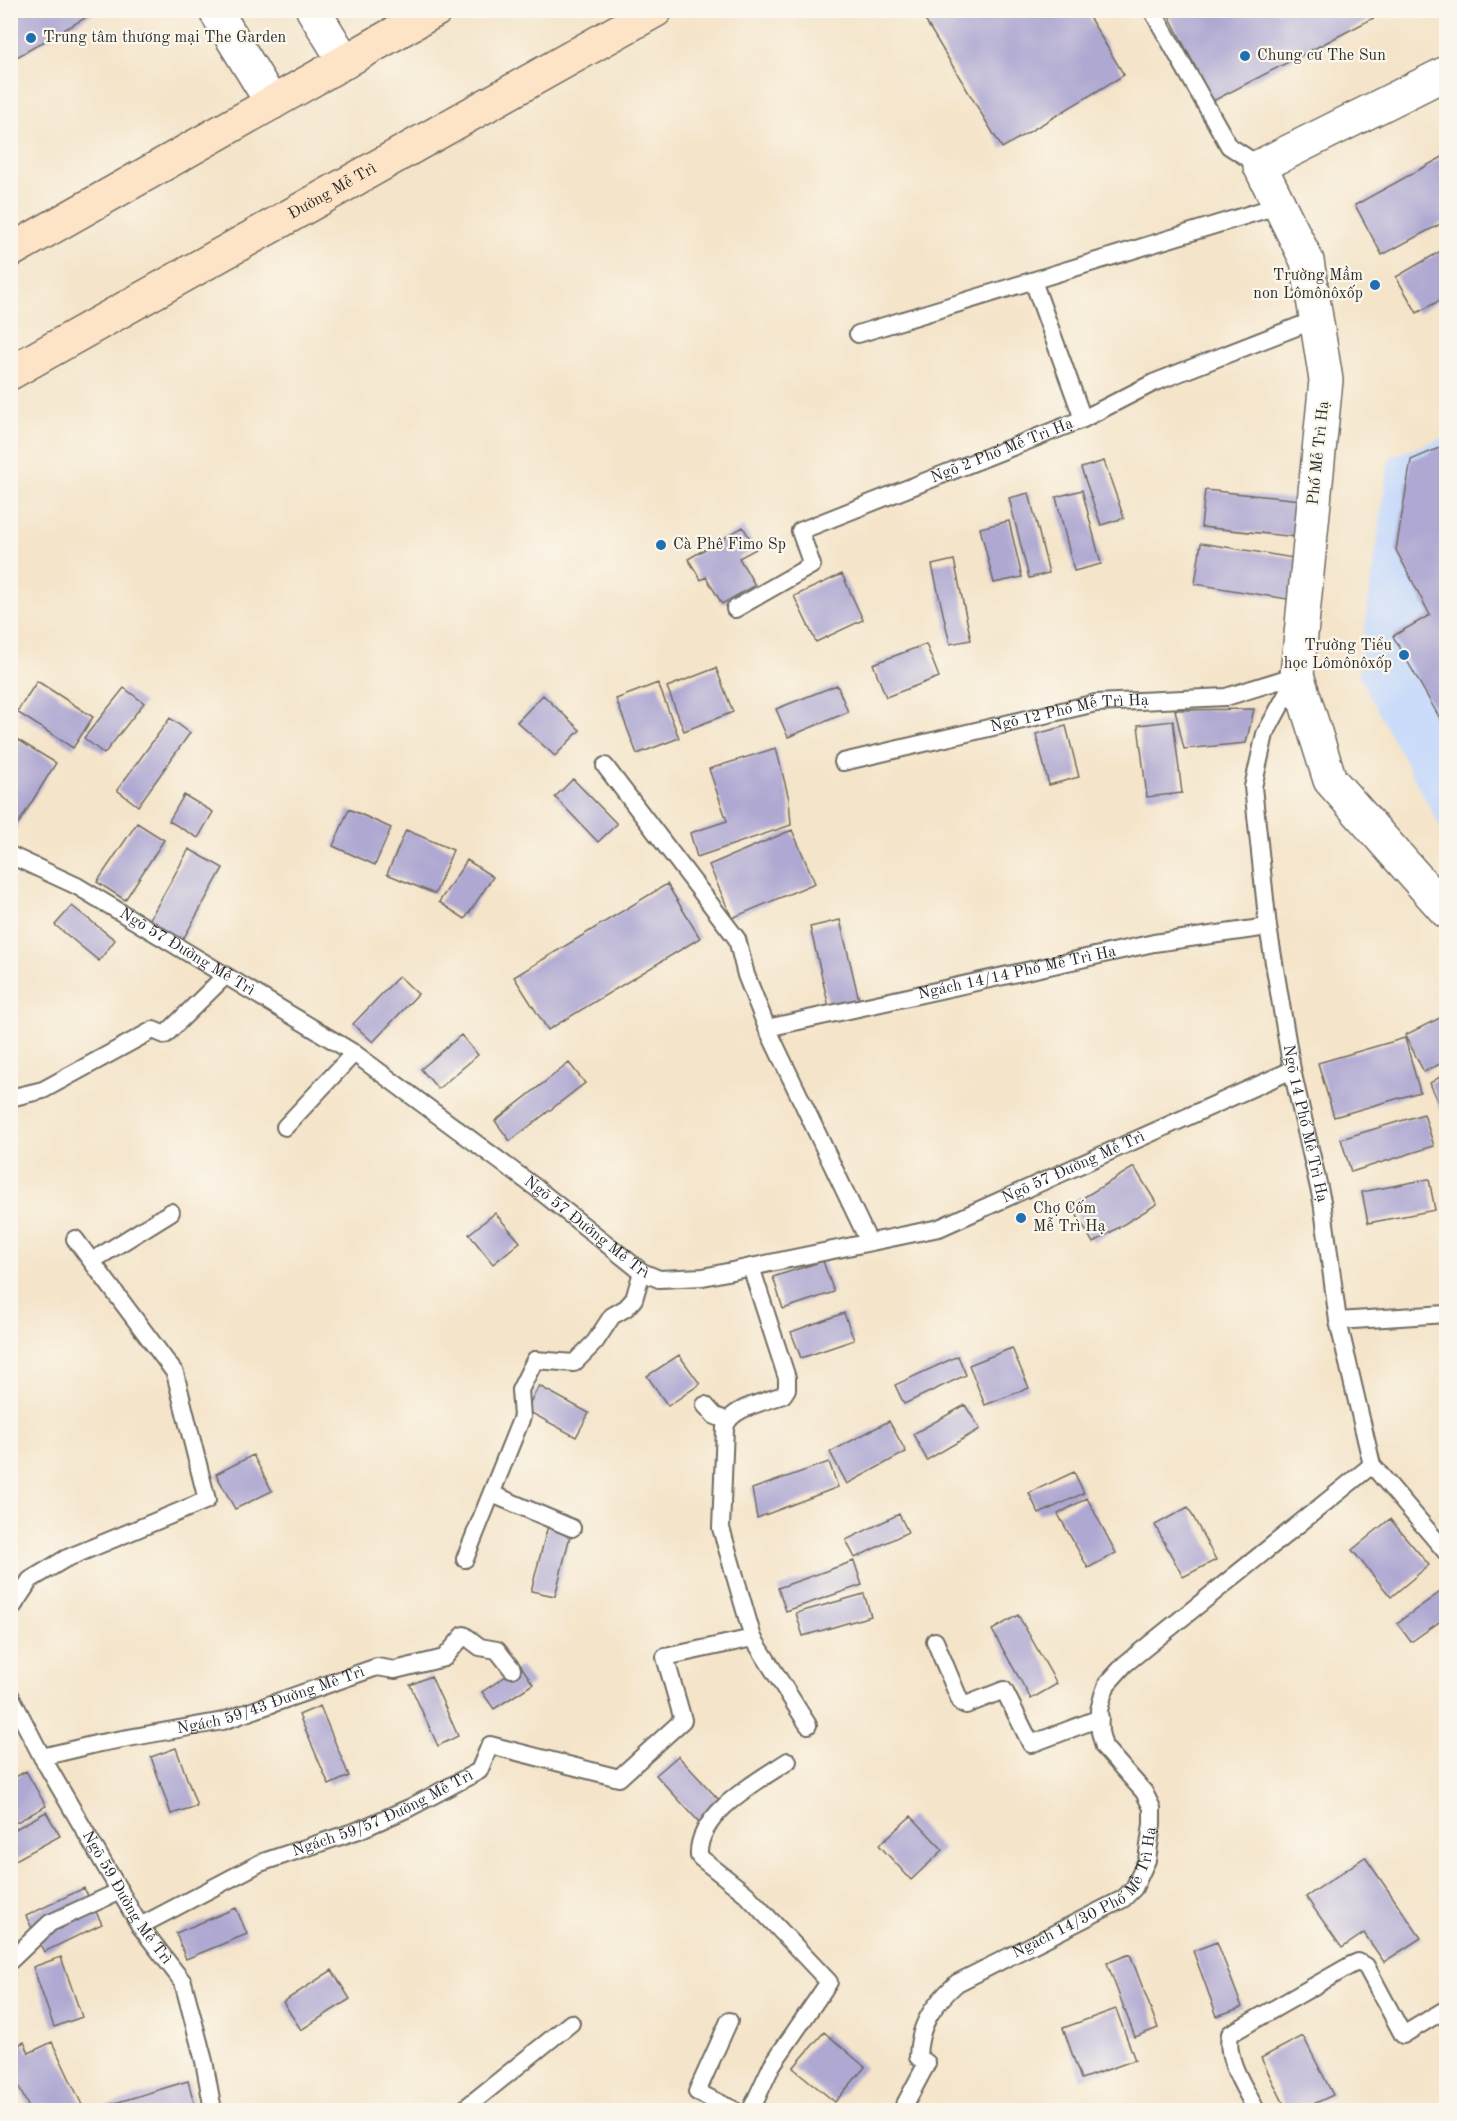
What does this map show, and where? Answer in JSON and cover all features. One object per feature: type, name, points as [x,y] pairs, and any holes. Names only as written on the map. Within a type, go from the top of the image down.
[{"type":"main road","points":[[10,251],[436,10]]},
{"type":"main road","name":"Đường Mễ Trì","points":[[10,373],[656,10]]},
{"type":"street","points":[[215,10],[272,103]]},
{"type":"street","points":[[313,10],[345,62]]},
{"type":"street","points":[[1260,166],[1446,73]]},
{"type":"street","name":"Phố Mễ Trì Hạ","points":[[1260,166],[1307,261],[1326,380],[1297,675],[1330,780],[1446,911]]},
{"type":"lane","points":[[1152,10],[1229,146],[1260,166]]},
{"type":"lane","points":[[858,334],[1280,205]]},
{"type":"lane","points":[[1033,281],[1083,419]]},
{"type":"lane","name":"Ngõ 2 Phố Mễ Trì Hạ","points":[[735,609],[812,565],[800,531],[1083,419],[1154,383],[1317,319]]},
{"type":"lane","name":"Ngõ 12 Phố Mễ Trì Hạ","points":[[843,762],[1096,703],[1226,697],[1297,675]]},
{"type":"lane","name":"Ngõ 14 Phố Mễ Trì Hạ","points":[[1297,675],[1265,734],[1253,787],[1269,927],[1292,1070],[1322,1201],[1338,1321],[1372,1465],[1446,1552]]},
{"type":"lane","points":[[605,766],[737,939],[746,975],[767,1028],[869,1242]]},
{"type":"lane","name":"Ngõ 57 Đường Mễ Trì","points":[[10,855],[77,886],[354,1053],[535,1187],[642,1272],[658,1279],[692,1277],[752,1267],[939,1228],[1292,1070]]},
{"type":"lane","name":"Ngách 14/14 Phố Mễ Trì Hạ","points":[[767,1028],[1154,943],[1269,927]]},
{"type":"lane","points":[[10,1098],[43,1090],[154,1029],[165,1035],[225,976]]},
{"type":"lane","points":[[285,1127],[354,1053]]},
{"type":"lane","points":[[92,1261],[171,1212]]},
{"type":"lane","points":[[10,1611],[30,1580],[65,1559],[207,1500],[175,1373],[75,1239]]},
{"type":"lane","points":[[752,1267],[787,1378],[787,1389],[783,1395],[733,1414],[726,1420],[722,1528],[753,1638],[808,1725]]},
{"type":"lane","points":[[465,1559],[522,1417],[520,1390],[535,1360],[574,1364],[595,1342],[612,1316],[626,1308],[634,1299],[642,1272]]},
{"type":"lane","points":[[1338,1321],[1446,1314]]},
{"type":"lane","points":[[705,1405],[715,1416],[726,1420]]},
{"type":"lane","name":"Ngách 14/30 Phố Mễ Trì Hạ","points":[[902,2110],[927,2063],[918,2057],[918,2038],[926,2017],[939,1999],[957,1983],[1123,1899],[1134,1888],[1147,1860],[1152,1808],[1144,1792],[1104,1747],[1100,1718],[1107,1684],[1125,1664],[1372,1465]]},
{"type":"lane","points":[[492,1494],[572,1528]]},
{"type":"lane","name":"Ngách 59/43 Đường Mễ Trì","points":[[42,1757],[100,1743],[223,1721],[377,1667],[394,1670],[444,1658],[464,1635],[480,1647],[497,1650],[513,1669]]},
{"type":"lane","name":"Ngách 59/57 Đường Mễ Trì","points":[[140,1926],[260,1863],[358,1830],[419,1803],[479,1771],[490,1745],[619,1778],[683,1720],[665,1657],[753,1638]]},
{"type":"lane","points":[[935,1641],[961,1703],[966,1705],[1004,1690],[1031,1744],[1100,1718]]},
{"type":"lane","name":"Ngõ 59 Đường Mễ Trì","points":[[10,1695],[42,1757],[140,1926],[183,1982],[204,2061],[213,2110]]},
{"type":"lane","points":[[751,2110],[772,2065],[829,1982],[746,1894],[699,1856],[699,1843],[708,1823],[737,1795],[788,1761]]},
{"type":"lane","points":[[10,1961],[50,1923],[120,1891]]},
{"type":"lane","points":[[1256,2110],[1232,2059],[1228,2043],[1230,2034],[1351,1965],[1358,1962],[1366,1966],[1403,2035],[1446,2009]]},
{"type":"lane","points":[[729,2021],[698,2092],[734,2110]]},
{"type":"lane","points":[[463,2110],[571,2023]]},
{"type":"shaded area","name":"Trường Tiểu học Lômônôxốp","points":[[1446,437],[1446,837],[1358,675],[1389,457]]},
{"type":"building","name":"Trung tâm thương mại The Garden","points":[[10,10],[99,10],[10,61]]},
{"type":"building","points":[[919,10],[1085,10],[1124,75],[1002,148]]},
{"type":"building","name":"Chung cư The Sun","points":[[1166,10],[1389,10],[1213,101]]},
{"type":"building","points":[[1446,155],[1446,221],[1382,255],[1355,205]]},
{"type":"building","points":[[1446,248],[1446,297],[1417,313],[1396,277]]},
{"type":"building","points":[[1446,445],[1446,589],[1444,590],[1446,596],[1446,729],[1393,636],[1430,615],[1396,550],[1411,460]]},
{"type":"building","points":[[1104,461],[1124,518],[1101,525],[1081,468]]},
{"type":"building","points":[[1082,490],[1101,564],[1074,571],[1056,497]]},
{"type":"building","points":[[1205,490],[1301,500],[1297,537],[1201,527]]},
{"type":"building","points":[[1029,493],[1049,573],[1029,578],[1009,498]]},
{"type":"building","points":[[1009,521],[1022,577],[994,583],[980,528]]},
{"type":"building","points":[[743,527],[756,549],[739,558],[755,585],[722,604],[706,577],[701,580],[688,559]]},
{"type":"building","points":[[1201,543],[1300,559],[1293,600],[1195,584]]},
{"type":"building","points":[[954,560],[971,640],[950,644],[932,565]]},
{"type":"building","points":[[842,574],[863,620],[816,642],[794,596]]},
{"type":"building","points":[[926,644],[939,677],[886,697],[873,664]]},
{"type":"building","points":[[716,668],[733,712],[684,731],[667,687]]},
{"type":"building","points":[[37,681],[93,717],[73,748],[17,712]]},
{"type":"building","points":[[658,683],[679,738],[637,754],[616,699]]},
{"type":"building","points":[[837,685],[848,712],[788,737],[776,709]]},
{"type":"building","points":[[124,688],[144,703],[104,754],[84,738]]},
{"type":"building","points":[[543,695],[580,730],[555,756],[517,722]]},
{"type":"building","points":[[1254,709],[1246,743],[1184,749],[1175,710]]},
{"type":"building","points":[[170,718],[190,733],[138,806],[117,790]]},
{"type":"building","points":[[1173,721],[1182,793],[1147,797],[1138,725]]},
{"type":"building","points":[[1066,726],[1079,777],[1049,785],[1036,734]]},
{"type":"building","points":[[10,735],[56,763],[10,837]]},
{"type":"building","points":[[776,748],[789,799],[791,825],[697,857],[690,833],[727,821],[709,769]]},
{"type":"building","points":[[573,779],[617,824],[598,842],[555,797]]},
{"type":"building","points":[[184,795],[213,812],[198,838],[169,821]]},
{"type":"building","points":[[349,809],[391,828],[375,865],[333,846]]},
{"type":"building","points":[[137,823],[164,840],[125,900],[97,882]]},
{"type":"building","points":[[406,830],[453,850],[435,894],[387,874]]},
{"type":"building","points":[[792,830],[815,883],[732,918],[709,865]]},
{"type":"building","points":[[189,849],[223,868],[181,943],[147,924]]},
{"type":"building","points":[[467,860],[493,877],[465,919],[439,902]]},
{"type":"building","points":[[667,884],[700,938],[548,1030],[514,977]]},
{"type":"building","points":[[72,906],[115,940],[99,961],[55,925]]},
{"type":"building","points":[[840,920],[859,1000],[829,1007],[810,927]]},
{"type":"building","points":[[399,976],[418,994],[373,1042],[353,1024]]},
{"type":"building","points":[[1446,1015],[1446,1061],[1424,1072],[1405,1035]]},
{"type":"building","points":[[461,1035],[478,1055],[438,1089],[421,1069]]},
{"type":"building","points":[[1405,1038],[1420,1092],[1334,1117],[1318,1063]]},
{"type":"building","points":[[569,1063],[585,1083],[510,1141],[495,1121]]},
{"type":"building","points":[[1446,1073],[1446,1122],[1430,1083]]},
{"type":"building","points":[[1424,1114],[1434,1146],[1351,1172],[1341,1139]]},
{"type":"building","points":[[1134,1167],[1157,1204],[1093,1243],[1071,1205]]},
{"type":"building","points":[[1429,1179],[1435,1210],[1368,1223],[1362,1192]]},
{"type":"building","points":[[495,1213],[520,1242],[493,1264],[469,1234]]},
{"type":"building","points":[[823,1261],[834,1292],[783,1309],[773,1277]]},
{"type":"building","points":[[844,1313],[854,1340],[801,1358],[791,1332]]},
{"type":"building","points":[[1012,1348],[1029,1388],[985,1405],[969,1365]]},
{"type":"building","points":[[679,1355],[700,1384],[668,1406],[647,1376]]},
{"type":"building","points":[[958,1356],[966,1375],[904,1404],[895,1385]]},
{"type":"building","points":[[539,1386],[589,1413],[576,1437],[526,1410]]},
{"type":"building","points":[[965,1405],[980,1429],[927,1460],[913,1434]]},
{"type":"building","points":[[889,1421],[906,1452],[847,1484],[830,1452]]},
{"type":"building","points":[[253,1455],[272,1491],[235,1509],[216,1474]]},
{"type":"building","points":[[829,1462],[838,1487],[757,1518],[752,1489]]},
{"type":"building","points":[[1074,1472],[1084,1493],[1039,1514],[1029,1493]]},
{"type":"building","points":[[1087,1498],[1116,1553],[1088,1568],[1058,1514]]},
{"type":"building","points":[[1188,1507],[1216,1560],[1183,1577],[1155,1525]]},
{"type":"building","points":[[899,1514],[908,1532],[855,1558],[846,1540]]},
{"type":"building","points":[[1390,1519],[1429,1565],[1391,1597],[1352,1550]]},
{"type":"building","points":[[549,1522],[572,1528],[555,1596],[531,1591]]},
{"type":"building","points":[[854,1561],[862,1585],[786,1611],[778,1588]]},
{"type":"building","points":[[1446,1588],[1446,1617],[1411,1642],[1397,1623]]},
{"type":"building","points":[[864,1594],[871,1616],[803,1636],[796,1613]]},
{"type":"building","points":[[1018,1615],[1057,1684],[1031,1699],[992,1630]]},
{"type":"building","points":[[521,1666],[533,1684],[494,1709],[482,1692]]},
{"type":"building","points":[[431,1676],[458,1736],[438,1746],[410,1685]]},
{"type":"building","points":[[320,1706],[349,1776],[329,1785],[299,1715]]},
{"type":"building","points":[[176,1748],[197,1806],[171,1814],[151,1757]]},
{"type":"building","points":[[678,1756],[721,1802],[699,1822],[656,1775]]},
{"type":"building","points":[[26,1771],[46,1806],[10,1826],[10,1780]]},
{"type":"building","points":[[46,1812],[60,1836],[10,1863],[10,1832]]},
{"type":"building","points":[[911,1816],[943,1850],[911,1880],[879,1845]]},
{"type":"building","points":[[1365,1857],[1421,1938],[1384,1962],[1364,1933],[1342,1948],[1306,1897]]},
{"type":"building","points":[[84,1888],[102,1924],[44,1952],[26,1916]]},
{"type":"building","points":[[236,1908],[247,1934],[186,1959],[176,1933]]},
{"type":"building","points":[[1217,1942],[1242,2007],[1217,2016],[1193,1951]]},
{"type":"building","points":[[1130,1954],[1158,2028],[1135,2037],[1107,1963]]},
{"type":"building","points":[[61,1957],[82,2017],[54,2027],[33,1967]]},
{"type":"building","points":[[332,1970],[350,1999],[301,2030],[283,2002]]},
{"type":"building","points":[[1116,2009],[1135,2060],[1081,2079],[1063,2028]]},
{"type":"building","points":[[824,2032],[865,2067],[835,2102],[793,2068]]},
{"type":"building","points":[[1303,2036],[1333,2095],[1301,2110],[1287,2110],[1261,2058]]},
{"type":"building","points":[[24,2042],[29,2053],[52,2042],[83,2107],[75,2110],[30,2110],[10,2069],[10,2049]]},
{"type":"building","points":[[188,2081],[196,2110],[92,2110]]},
{"type":"place","name":"Trung tâm thương mại The Garden","points":[[31,38]]},
{"type":"place","name":"Chung cư The Sun","points":[[1245,56]]},
{"type":"place","name":"Trường Mầm non Lômônôxốp","points":[[1375,285]]},
{"type":"place","name":"Cà Phê Fimo Sp","points":[[661,545]]},
{"type":"place","name":"Trường Tiểu học Lômônôxốp","points":[[1404,655]]},
{"type":"place","name":"Chợ Cốm Mễ Trì Hạ","points":[[1021,1218]]}]
